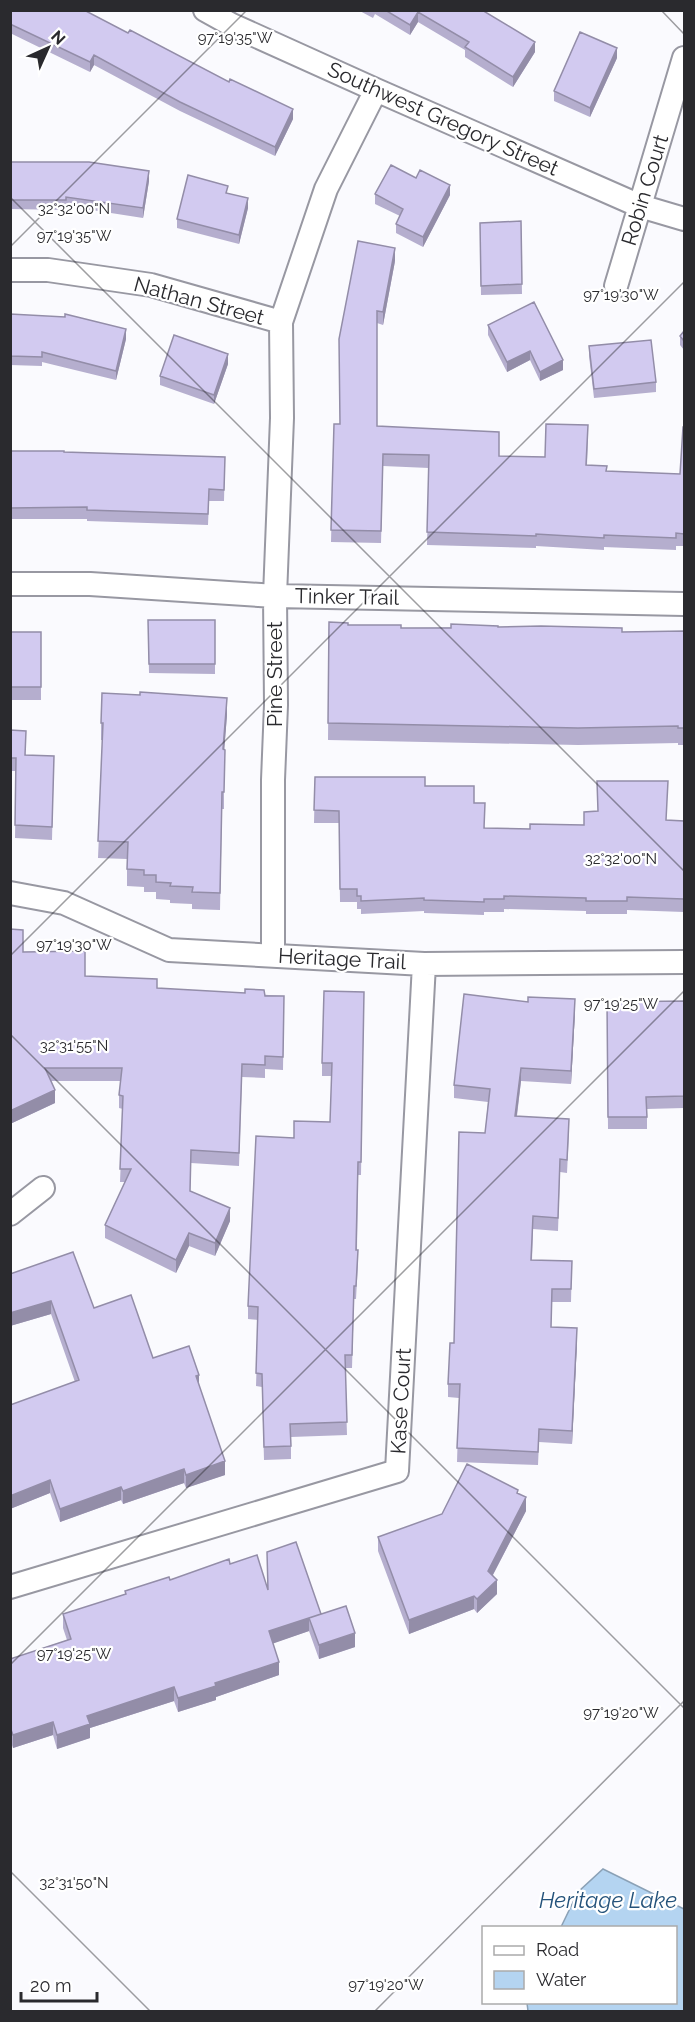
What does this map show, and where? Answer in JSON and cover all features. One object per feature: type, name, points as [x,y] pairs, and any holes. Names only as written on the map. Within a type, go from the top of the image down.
[{"type":"street","name":"Southwest Gregory Street","points":[[205,10],[236,18],[376,90],[640,206],[684,219]]},
{"type":"street","name":"Robin Court","points":[[616,286],[684,58]]},
{"type":"street","name":"Nathan Street","points":[[10,270],[48,270],[151,285],[281,322],[326,189],[376,90]]},
{"type":"street","name":"Pine Street","points":[[273,955],[275,596],[282,418],[281,322]]},
{"type":"street","name":"Tinker Trail","points":[[10,584],[90,584],[275,596],[684,604]]},
{"type":"street","name":"Heritage Trail","points":[[10,893],[64,903],[169,950],[424,964],[684,962]]},
{"type":"street","name":"Kase Court","points":[[10,1587],[397,1471],[424,964]]},
{"type":"street","points":[[10,1214],[43,1188]]},
{"type":"water","name":"Heritage Lake","points":[[603,1869],[684,1909],[684,2011],[528,2011],[527,2004],[677,2004],[677,1926],[561,1926],[578,1892]]},
{"type":"building","points":[[10,10],[84,10],[128,33],[130,30],[229,82],[230,79],[293,109],[275,147],[180,102],[94,55],[90,62],[10,24]]},
{"type":"building","points":[[385,10],[482,10],[535,42],[513,77],[465,47],[469,42],[418,12],[410,25]]},
{"type":"building","points":[[580,32],[617,48],[590,108],[554,91]]},
{"type":"building","points":[[10,162],[89,162],[149,171],[143,208],[66,197],[66,200],[10,200]]},
{"type":"building","points":[[391,165],[416,178],[420,170],[450,185],[423,237],[396,224],[403,209],[375,194]]},
{"type":"building","points":[[188,175],[228,186],[226,193],[248,198],[239,235],[177,219]]},
{"type":"building","points":[[521,221],[522,284],[481,286],[480,223]]},
{"type":"building","points":[[358,241],[395,248],[383,312],[377,311],[377,426],[499,432],[499,456],[545,457],[546,424],[588,425],[586,465],[607,466],[606,471],[680,474],[684,427],[684,534],[676,533],[676,538],[604,535],[604,538],[427,532],[429,455],[383,454],[381,531],[331,530],[334,424],[340,424],[339,339]]},
{"type":"building","points":[[534,302],[563,360],[540,372],[530,351],[507,362],[488,325]]},
{"type":"building","points":[[10,314],[65,317],[65,314],[126,329],[116,371],[42,352],[42,357],[10,356]]},
{"type":"building","points":[[174,335],[228,354],[214,395],[160,376]]},
{"type":"building","points":[[651,340],[656,382],[594,389],[589,346]]},
{"type":"building","points":[[10,451],[225,457],[224,490],[209,489],[208,514],[87,510],[87,507],[10,508]]},
{"type":"building","points":[[148,620],[215,620],[215,664],[149,664]]},
{"type":"building","points":[[329,622],[348,623],[348,625],[401,625],[401,628],[451,628],[451,624],[498,627],[622,628],[622,632],[684,631],[684,728],[678,728],[678,726],[578,728],[328,723]]},
{"type":"building","points":[[10,632],[41,632],[41,687],[10,687]]},
{"type":"building","points":[[140,692],[227,698],[223,749],[225,750],[220,893],[192,892],[193,887],[170,886],[171,883],[156,882],[156,875],[144,875],[144,870],[127,869],[128,842],[98,841],[103,723],[101,723],[102,693],[140,695]]},
{"type":"building","points":[[10,730],[26,731],[25,755],[54,756],[52,827],[15,825],[16,758],[10,758]]},
{"type":"building","points":[[315,777],[425,777],[425,786],[474,786],[474,803],[485,803],[484,828],[530,829],[530,824],[584,825],[584,812],[598,811],[597,781],[668,781],[666,820],[684,821],[684,899],[627,897],[627,901],[586,901],[586,898],[504,896],[504,899],[484,899],[484,902],[424,900],[424,898],[361,901],[361,896],[357,896],[357,889],[340,889],[339,811],[314,810]]},
{"type":"building","points":[[10,929],[23,930],[23,952],[85,951],[85,976],[157,979],[157,988],[245,993],[245,989],[264,990],[265,996],[284,996],[283,1057],[265,1056],[265,1065],[242,1064],[239,1153],[191,1150],[190,1191],[230,1208],[215,1243],[189,1233],[176,1260],[105,1225],[131,1169],[120,1169],[123,1096],[119,1095],[122,1068],[45,1068],[55,1090],[10,1111]]},
{"type":"building","points":[[324,991],[364,992],[361,1162],[358,1162],[356,1250],[358,1250],[356,1286],[354,1286],[352,1355],[345,1355],[347,1422],[290,1424],[291,1446],[264,1447],[262,1374],[256,1373],[258,1307],[248,1306],[256,1136],[294,1138],[294,1121],[330,1122],[332,1063],[322,1063]]},
{"type":"building","points":[[464,994],[528,1002],[528,997],[575,999],[571,1071],[521,1068],[515,1116],[569,1119],[567,1160],[560,1159],[558,1218],[533,1216],[531,1260],[572,1261],[571,1289],[552,1289],[551,1327],[577,1328],[572,1431],[539,1429],[538,1452],[457,1448],[460,1384],[448,1384],[450,1343],[454,1343],[459,1132],[485,1133],[490,1089],[454,1085]]},
{"type":"building","points":[[684,1001],[684,1096],[646,1097],[647,1117],[608,1117],[607,1002]]},
{"type":"building","points":[[73,1252],[94,1308],[131,1295],[153,1358],[189,1346],[199,1375],[196,1376],[225,1461],[186,1475],[184,1469],[123,1491],[121,1487],[60,1509],[50,1480],[10,1496],[10,1405],[79,1380],[51,1301],[10,1313],[10,1274]]},
{"type":"building","points":[[467,1464],[518,1490],[517,1493],[526,1497],[488,1571],[497,1580],[477,1599],[474,1596],[409,1620],[378,1537],[442,1514]]},
{"type":"building","points":[[296,1542],[321,1614],[269,1631],[279,1662],[178,1698],[174,1687],[87,1716],[90,1724],[57,1735],[53,1722],[13,1735],[10,1727],[10,1659],[71,1639],[63,1614],[126,1594],[125,1591],[169,1577],[170,1580],[229,1559],[230,1564],[257,1555],[268,1590],[267,1552]]},
{"type":"building","points":[[346,1606],[355,1633],[319,1645],[309,1618]]}]
